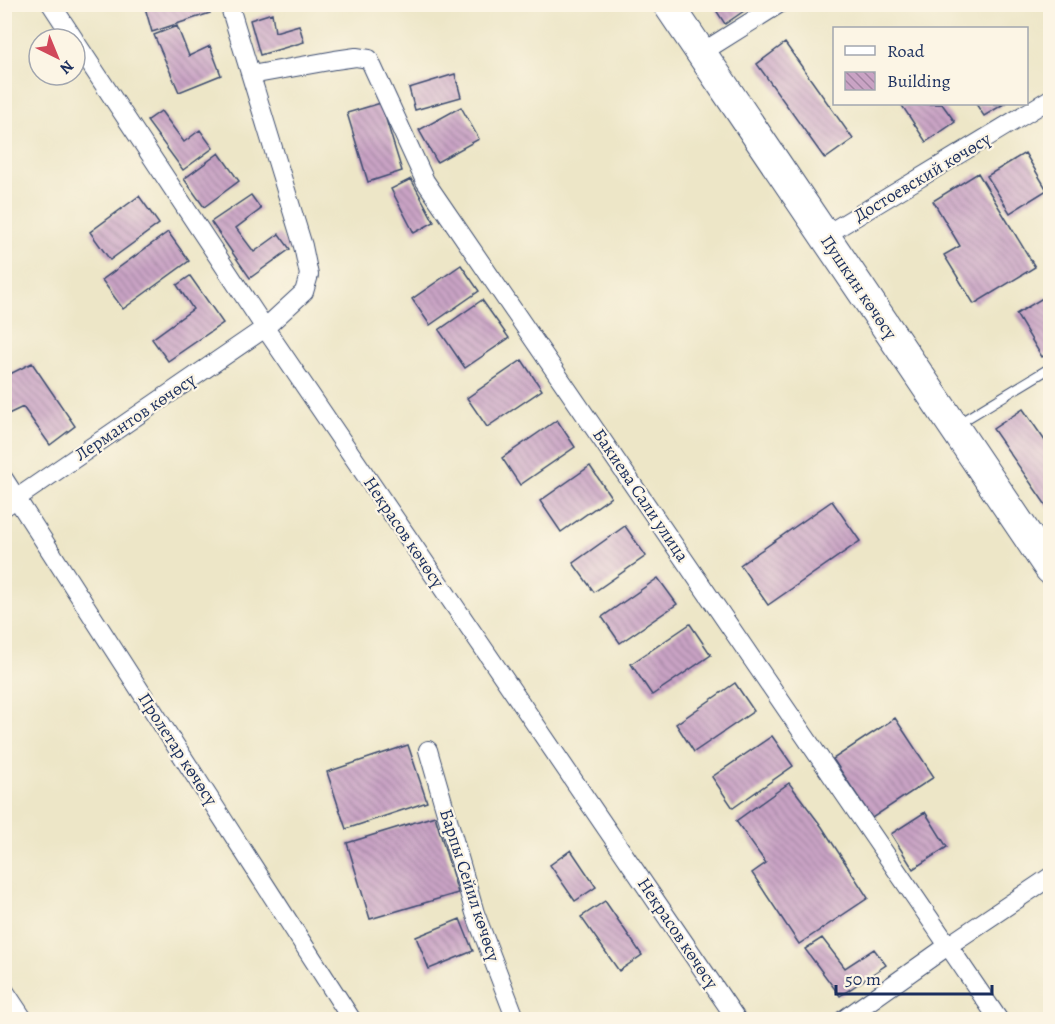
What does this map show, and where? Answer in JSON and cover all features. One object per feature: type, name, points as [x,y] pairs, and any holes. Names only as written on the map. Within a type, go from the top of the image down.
[{"type":"highway","name":"Пушкин көчөсү","points":[[668,4],[1050,569]]},
{"type":"street","name":"Некрасов көчөсү","points":[[51,4],[66,27]]},
{"type":"street","name":"Лермантов көчөсү","points":[[11,502],[265,328],[304,292],[309,275],[303,246],[229,4]]},
{"type":"street","points":[[701,53],[779,4]]},
{"type":"street","name":"Бакиева Сали улица","points":[[251,75],[356,57],[369,59],[425,180],[999,1020]]},
{"type":"street","name":"Некрасов көчөсү","points":[[87,60],[265,328],[737,1020]]},
{"type":"street","name":"Достоевский көчөсү","points":[[824,236],[1050,99]]},
{"type":"street","name":"Пролетар көчөсү","points":[[4,479],[11,502],[352,1020]]},
{"type":"street","name":"Барпы Сейил көчөсү","points":[[428,750],[475,913],[516,1020]]},
{"type":"street","points":[[843,1020],[1050,877]]},
{"type":"street","points":[[4,990],[24,1020]]},
{"type":"lane","points":[[954,426],[1050,368]]},
{"type":"building","points":[[144,4],[206,4],[210,13],[152,32]]},
{"type":"building","points":[[712,4],[754,4],[725,24]]},
{"type":"building","points":[[272,13],[275,32],[299,25],[304,42],[260,55],[250,20]]},
{"type":"building","points":[[177,26],[189,56],[210,46],[221,75],[179,92],[154,35]]},
{"type":"building","points":[[785,43],[853,139],[825,159],[757,64]]},
{"type":"building","points":[[455,74],[461,97],[415,110],[409,88]]},
{"type":"building","points":[[381,103],[402,171],[368,182],[347,113]]},
{"type":"building","points":[[902,105],[943,105],[955,122],[926,142]]},
{"type":"building","points":[[977,105],[1002,105],[984,116]]},
{"type":"building","points":[[461,107],[479,139],[437,162],[419,130]]},
{"type":"building","points":[[161,111],[184,142],[200,130],[213,148],[183,170],[147,121]]},
{"type":"building","points":[[219,153],[239,181],[204,207],[184,179]]},
{"type":"building","points":[[1025,153],[1047,190],[1010,213],[987,176]]},
{"type":"building","points":[[978,173],[1035,267],[974,304],[944,255],[960,246],[933,201]]},
{"type":"building","points":[[411,179],[434,222],[414,233],[391,189]]},
{"type":"building","points":[[251,195],[261,209],[236,228],[254,252],[279,234],[290,249],[250,278],[211,222]]},
{"type":"building","points":[[139,196],[159,224],[110,260],[90,232]]},
{"type":"building","points":[[168,232],[189,261],[123,309],[102,280]]},
{"type":"building","points":[[461,265],[479,291],[430,325],[412,299]]},
{"type":"building","points":[[190,276],[223,323],[168,361],[152,339],[193,309],[177,285]]},
{"type":"building","points":[[1046,296],[1050,303],[1050,352],[1042,357],[1016,314]]},
{"type":"building","points":[[482,300],[509,338],[465,368],[439,330]]},
{"type":"building","points":[[522,360],[542,390],[487,427],[467,398]]},
{"type":"building","points":[[32,363],[75,426],[50,445],[23,407],[4,416],[4,377]]},
{"type":"building","points":[[1023,409],[1050,448],[1050,506],[1048,508],[993,429]]},
{"type":"building","points":[[557,420],[575,447],[520,485],[502,458]]},
{"type":"building","points":[[590,466],[611,497],[561,532],[540,501]]},
{"type":"building","points":[[832,501],[860,541],[768,605],[740,565]]},
{"type":"building","points":[[625,526],[646,556],[594,592],[573,563]]},
{"type":"building","points":[[658,578],[677,604],[620,643],[602,617]]},
{"type":"building","points":[[690,624],[711,655],[652,695],[631,664]]},
{"type":"building","points":[[735,683],[754,711],[694,752],[676,724]]},
{"type":"building","points":[[895,718],[934,777],[872,818],[833,759]]},
{"type":"building","points":[[772,736],[793,766],[733,808],[712,777]]},
{"type":"building","points":[[408,745],[427,802],[346,829],[327,772]]},
{"type":"building","points":[[789,783],[822,827],[868,898],[799,944],[752,873],[766,863],[736,821]]},
{"type":"building","points":[[925,812],[947,847],[913,869],[891,834]]},
{"type":"building","points":[[435,816],[458,893],[370,919],[347,843]]},
{"type":"building","points":[[571,850],[596,887],[575,901],[550,865]]},
{"type":"building","points":[[605,901],[642,955],[619,971],[581,917]]},
{"type":"building","points":[[460,919],[473,951],[429,969],[416,937]]},
{"type":"building","points":[[822,938],[845,968],[874,949],[886,965],[840,996],[805,949]]}]
